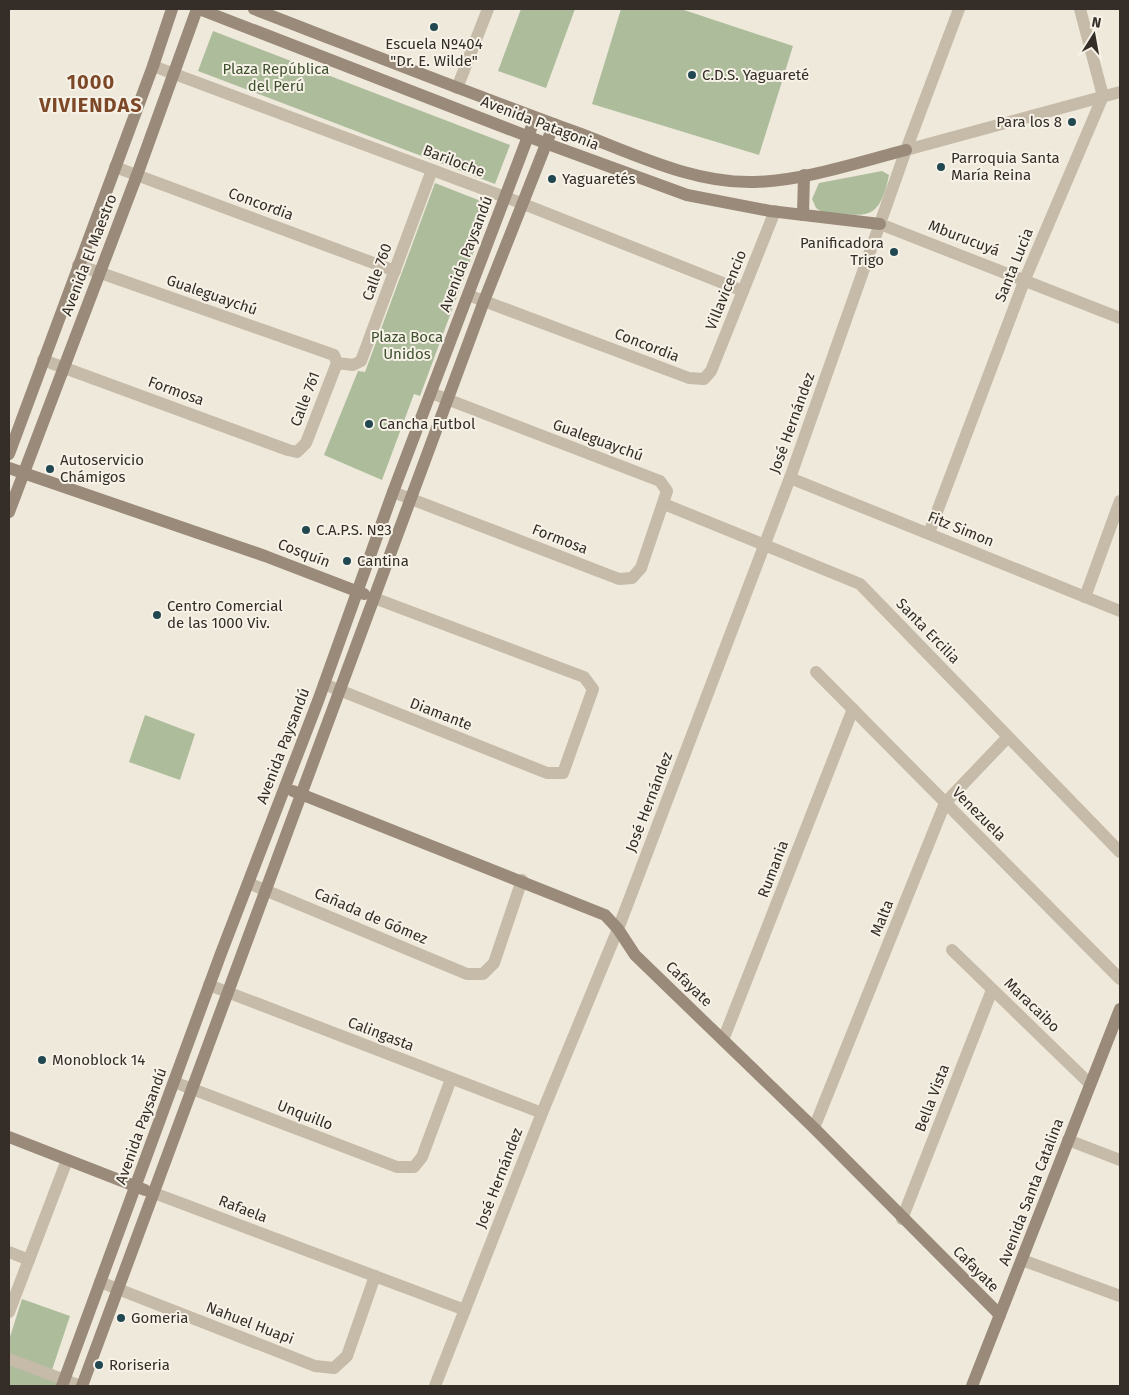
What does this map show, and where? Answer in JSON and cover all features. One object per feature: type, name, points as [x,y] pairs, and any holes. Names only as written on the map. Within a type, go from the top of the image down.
[{"type":"main road","name":"Avenida El Maestro","points":[[9,454],[153,66],[172,9]]},
{"type":"main road","name":"Avenida El Maestro","points":[[9,512],[198,9]]},
{"type":"main road","name":"Avenida Patagonia","points":[[198,9],[545,143],[687,195],[775,211],[880,224]]},
{"type":"main road","name":"Avenida Patagonia","points":[[254,9],[535,118],[690,173],[755,182],[804,175],[906,150]]},
{"type":"main road","name":"Avenida Paysandú","points":[[63,1383],[248,883],[324,684],[392,492],[535,118]]},
{"type":"main road","points":[[81,1386],[193,1090],[227,991],[412,500],[484,301],[521,203],[554,124]]},
{"type":"main road","points":[[803,215],[804,175]]},
{"type":"main road","name":"Cosquín","points":[[9,468],[266,556],[374,598]]},
{"type":"main road","name":"Cafayate","points":[[284,788],[522,880],[605,915],[618,929],[635,955],[814,1128],[1000,1316]]},
{"type":"main road","name":"Avenida Santa Catalina","points":[[972,1386],[1090,1084],[1119,1017]]},
{"type":"main road","name":"Rafaela","points":[[9,1137],[154,1193]]},
{"type":"street","points":[[457,88],[488,9]]},
{"type":"street","points":[[906,150],[959,9]]},
{"type":"street","points":[[1080,9],[1103,96]]},
{"type":"street","name":"Bariloche","points":[[153,66],[521,203],[743,291]]},
{"type":"street","points":[[906,150],[1120,92]]},
{"type":"street","name":"Santa Lucia","points":[[928,533],[1025,279],[1103,96]]},
{"type":"street","name":"José Hernández","points":[[435,1386],[542,1113],[618,929],[790,478],[906,150]]},
{"type":"street","name":"Concordia","points":[[115,168],[395,271]]},
{"type":"street","name":"Calle 760","points":[[336,359],[353,365],[361,361],[432,170]]},
{"type":"street","name":"Villavicencio","points":[[704,379],[711,371],[775,211]]},
{"type":"street","name":"Mburucuyá","points":[[880,224],[1025,279],[1120,318]]},
{"type":"street","name":"Gualeguaychú","points":[[78,265],[336,359]]},
{"type":"street","name":"Concordia","points":[[468,295],[689,378],[704,379]]},
{"type":"street","name":"Calle 761","points":[[297,452],[306,443],[336,359]]},
{"type":"street","name":"Formosa","points":[[43,360],[297,452]]},
{"type":"street","name":"Gualeguaychú","points":[[430,393],[660,480],[667,491],[664,504]]},
{"type":"street","name":"Fitz Simon","points":[[790,478],[1120,611]]},
{"type":"street","name":"Formosa","points":[[392,492],[620,579],[632,578],[640,568],[664,504]]},
{"type":"street","points":[[1085,597],[1120,501]]},
{"type":"street","name":"Santa Ercilia","points":[[664,504],[860,584],[1120,852]]},
{"type":"street","name":"Cosquín","points":[[374,598],[584,677],[593,689],[563,773],[547,774]]},
{"type":"street","name":"Venezuela","points":[[816,672],[1120,979]]},
{"type":"street","name":"Diamante","points":[[324,684],[547,774]]},
{"type":"street","name":"Rumania","points":[[724,1040],[853,709]]},
{"type":"street","name":"Malta","points":[[814,1128],[946,803],[1008,737]]},
{"type":"street","name":"Cañada de Gómez","points":[[248,883],[467,974],[483,974],[494,963],[522,880]]},
{"type":"street","name":"Maracaibo","points":[[952,950],[1090,1084]]},
{"type":"street","name":"Calingasta","points":[[210,985],[542,1113]]},
{"type":"street","name":"Bella Vista","points":[[902,1219],[992,990]]},
{"type":"street","name":"Unquillo","points":[[174,1082],[397,1167],[414,1167],[422,1157],[451,1078]]},
{"type":"street","points":[[1068,1140],[1120,1160]]},
{"type":"street","points":[[9,1312],[67,1160]]},
{"type":"street","name":"Rafaela","points":[[154,1193],[465,1310]]},
{"type":"street","points":[[9,1252],[29,1260]]},
{"type":"street","points":[[1022,1260],[1120,1296]]},
{"type":"street","name":"Nahuel Huapi","points":[[100,1282],[315,1366],[334,1368],[347,1356],[376,1276]]},
{"type":"street","points":[[9,1359],[63,1383],[81,1386]]},
{"type":"green space","points":[[521,9],[575,9],[546,88],[498,71]]},
{"type":"green space","name":"C.D.S. Yaguareté","points":[[621,9],[681,9],[793,46],[759,155],[592,104]]},
{"type":"green space","name":"Plaza República del Perú","points":[[213,31],[510,145],[495,184],[198,71]]},
{"type":"green space","points":[[882,171],[889,175],[885,191],[880,202],[868,213],[849,215],[822,212],[816,208],[812,199],[819,183]]},
{"type":"green space","name":"Plaza Boca Unidos","points":[[435,183],[491,205],[420,396],[414,394],[382,480],[324,455],[358,371],[365,372]]},
{"type":"green space","points":[[145,715],[195,734],[180,780],[129,762]]},
{"type":"green space","points":[[22,1299],[70,1316],[52,1370],[9,1355],[9,1340]]},
{"type":"green space","points":[[9,1363],[59,1381],[57,1386],[9,1386]]},
{"type":"place","name":"Escuela Nº404 \"Dr. E. Wilde\"","points":[[434,27]]},
{"type":"place","name":"C.D.S. Yaguareté","points":[[692,75]]},
{"type":"place","name":"Para los 8","points":[[1072,122]]},
{"type":"place","name":"Parroquia Santa María Reina","points":[[941,167]]},
{"type":"place","name":"Yaguaretés","points":[[552,179]]},
{"type":"place","name":"Panificadora Trigo","points":[[894,252]]},
{"type":"place","name":"Cancha Futbol","points":[[369,424]]},
{"type":"place","name":"Autoservicio Chámigos","points":[[50,469]]},
{"type":"place","name":"C.A.P.S. Nº3","points":[[306,530]]},
{"type":"place","name":"Cantina","points":[[347,561]]},
{"type":"place","name":"Centro Comercial de las 1000 Viv.","points":[[157,615]]},
{"type":"place","name":"Monoblock 14","points":[[42,1060]]},
{"type":"place","name":"Gomeria","points":[[121,1318]]},
{"type":"place","name":"Roriseria","points":[[99,1365]]},
{"type":"district","name":"1000 VIVIENDAS","points":[[91,94]]}]
